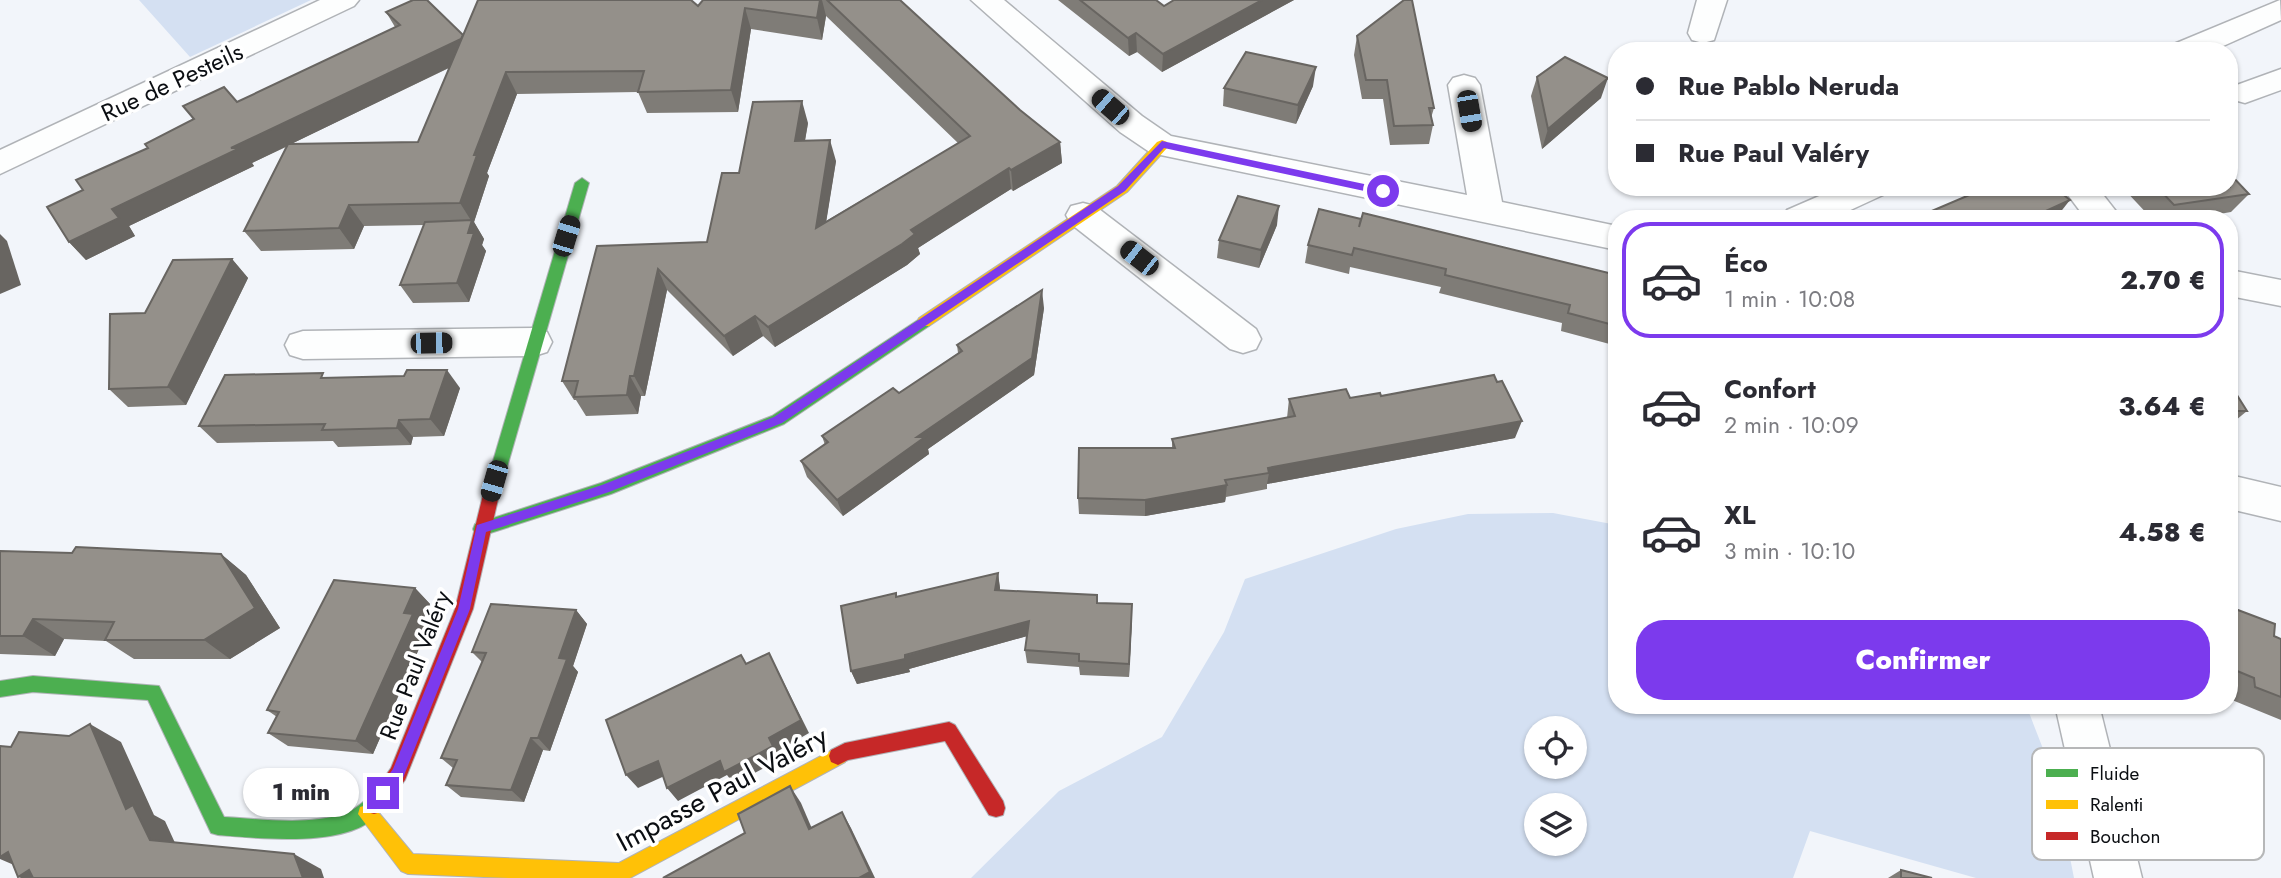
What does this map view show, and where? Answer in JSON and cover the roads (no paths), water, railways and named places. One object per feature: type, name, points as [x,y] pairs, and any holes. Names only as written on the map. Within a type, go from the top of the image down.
[{"type":"street","name":"Rue de Pesteils","points":[[0,163],[344,0]]},
{"type":"street","points":[[986,0],[1131,124],[1162,145],[1608,236]]},
{"type":"street","points":[[1703,33],[1712,0]]},
{"type":"street","points":[[2206,42],[2281,9]]},
{"type":"street","points":[[2245,93],[2281,79]]},
{"type":"street","points":[[1464,85],[1487,212]]},
{"type":"street","points":[[481,529],[605,489],[778,420],[1122,188],[1162,145]]},
{"type":"street","name":"Rue Paul Valéry","points":[[367,814],[398,774],[464,609],[481,529],[582,183]]},
{"type":"street","points":[[1819,210],[1851,196]]},
{"type":"street","points":[[2086,196],[2097,210]]},
{"type":"street","points":[[1083,215],[1243,339]]},
{"type":"street","points":[[2238,285],[2281,293]]},
{"type":"street","points":[[303,345],[534,342]]},
{"type":"street","points":[[2238,494],[2281,504]]},
{"type":"street","points":[[0,689],[33,684],[153,692],[218,826],[320,830],[367,814]]},
{"type":"street","points":[[2079,714],[2087,748]]},
{"type":"street","name":"Impasse Paul Valéry","points":[[367,814],[408,864],[620,873],[845,752],[949,731],[996,808]]},
{"type":"street","points":[[2114,860],[2118,878]]}]
